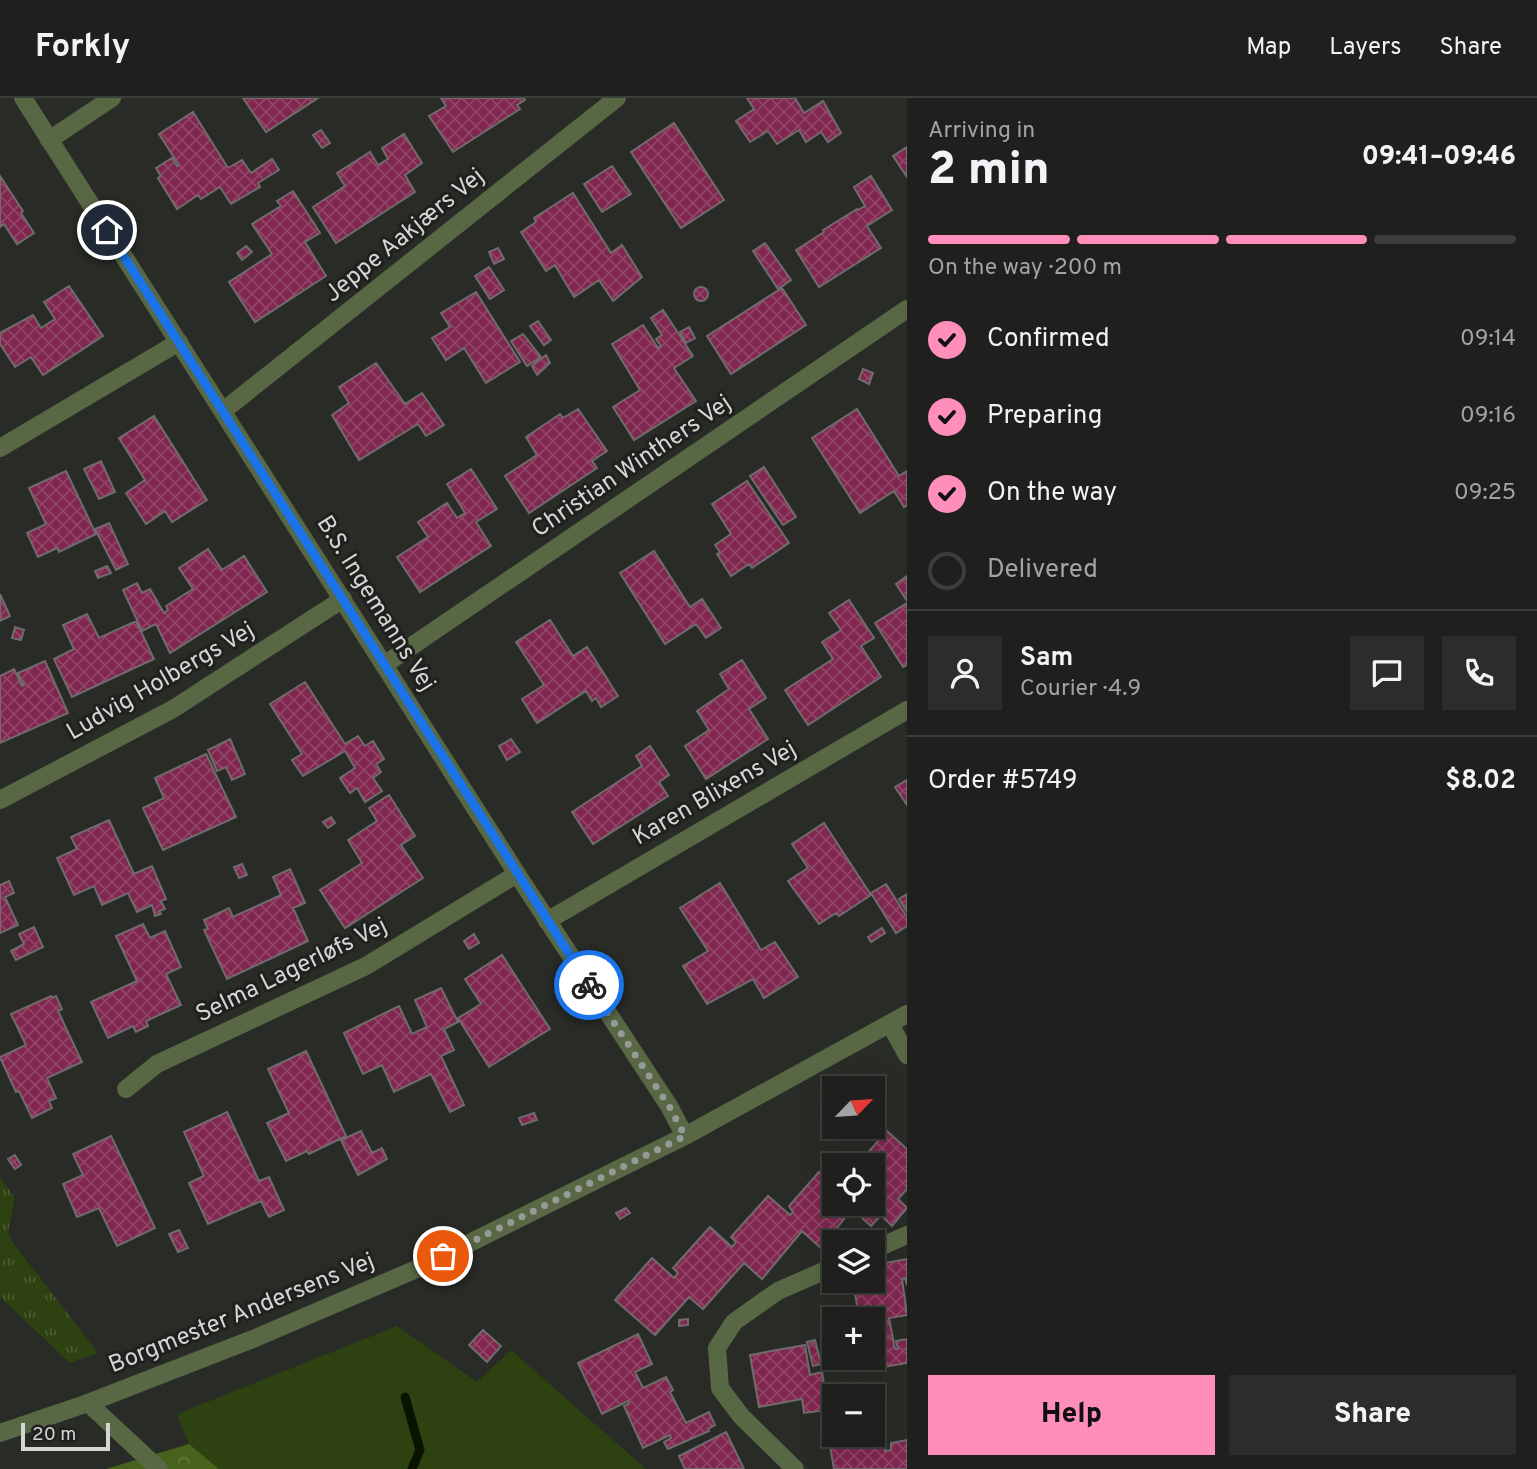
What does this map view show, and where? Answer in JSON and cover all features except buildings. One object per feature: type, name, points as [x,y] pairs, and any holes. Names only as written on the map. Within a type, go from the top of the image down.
[{"type":"street","name":"B.S. Ingemanns Vej","points":[[23,98],[547,921],[669,1106],[685,1136]]},
{"type":"street","points":[[50,140],[112,98]]},
{"type":"street","name":"Jeppe Aakjærs Vej","points":[[223,411],[617,98]]},
{"type":"street","name":"Christian Winthers Vej","points":[[384,665],[907,309]]},
{"type":"street","points":[[0,448],[178,342]]},
{"type":"street","name":"Ludvig Holbergs Vej","points":[[0,800],[173,709],[343,599]]},
{"type":"street","name":"Karen Blixens Vej","points":[[547,921],[907,710]]},
{"type":"street","name":"Selma Lagerløfs Vej","points":[[126,1088],[157,1065],[366,966],[517,874]]},
{"type":"street","name":"Borgmester Andersens Vej","points":[[0,1433],[89,1403],[253,1339],[419,1268],[685,1136],[907,1014]]},
{"type":"street","points":[[890,1024],[907,1055]]},
{"type":"street","points":[[885,1245],[907,1235]]},
{"type":"street","points":[[795,1469],[741,1416],[720,1388],[717,1348],[734,1322],[778,1291],[822,1272]]},
{"type":"street","points":[[89,1403],[159,1469]]},
{"type":"green space","points":[[0,1177],[15,1198],[8,1232],[11,1240],[98,1353],[70,1363],[0,1297]]},
{"type":"green space","points":[[397,1326],[477,1382],[511,1350],[646,1469],[219,1469],[189,1444],[177,1414]]},
{"type":"green space","points":[[189,1444],[219,1469],[106,1469]]},
{"type":"waterway","points":[[405,1397],[420,1450],[412,1469]]},
{"type":"way so far","points":[[443,1256],[685,1136],[669,1106],[589,985]]},
{"type":"route","points":[[107,230],[589,985]]}]
